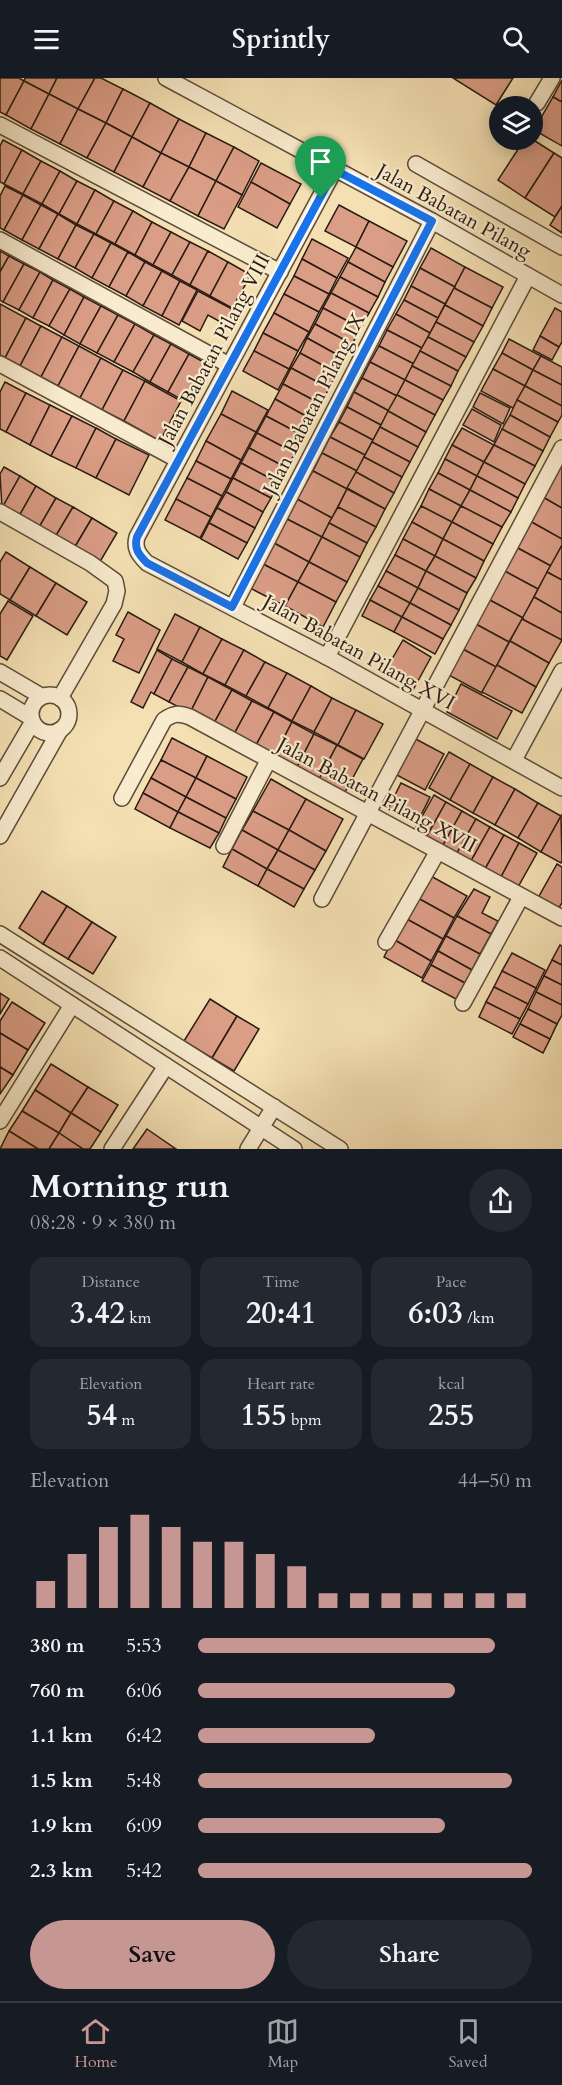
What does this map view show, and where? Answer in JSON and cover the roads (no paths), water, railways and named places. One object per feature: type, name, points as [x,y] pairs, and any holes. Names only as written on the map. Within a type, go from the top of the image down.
[{"type":"street","name":"Jalan Babatan Pilang","points":[[166,78],[432,221],[562,296]]},
{"type":"street","points":[[541,96],[552,78]]},
{"type":"street","points":[[0,125],[280,272]]},
{"type":"street","points":[[416,165],[562,248]]},
{"type":"street","name":"Jalan Babatan Pilang VIII","points":[[137,551],[135,544],[137,537],[335,170]]},
{"type":"street","name":"Jalan Babatan Pilang IX","points":[[232,607],[432,221]]},
{"type":"street","points":[[0,240],[230,365]]},
{"type":"street","points":[[327,657],[528,276]]},
{"type":"street","points":[[0,364],[178,460]]},
{"type":"street","points":[[322,899],[562,448]]},
{"type":"street","points":[[0,512],[90,563],[115,581],[117,591],[114,604],[60,698]]},
{"type":"street","name":"Jalan Babatan Pilang XVI","points":[[137,551],[147,563],[327,657],[562,788]]},
{"type":"street","points":[[514,760],[562,670]]},
{"type":"street","points":[[0,672],[41,696]]},
{"type":"street","points":[[0,778],[31,720],[32,705],[41,696],[48,694],[60,698],[68,708],[69,714],[65,726],[60,730],[0,836]]},
{"type":"street","points":[[0,699],[31,720],[44,733],[60,730]]},
{"type":"street","name":"Jalan Babatan Pilang XVII","points":[[122,798],[160,725],[172,714],[190,717],[562,918]]},
{"type":"street","points":[[224,846],[268,761]]},
{"type":"street","points":[[386,942],[438,851]]},
{"type":"street","points":[[463,1003],[521,897]]},
{"type":"street","points":[[0,934],[340,1149]]},
{"type":"street","points":[[0,958],[294,1149]]},
{"type":"street","points":[[0,1121],[72,1005]]},
{"type":"street","points":[[112,1149],[166,1066]]},
{"type":"street","points":[[248,1149],[274,1107]]}]
